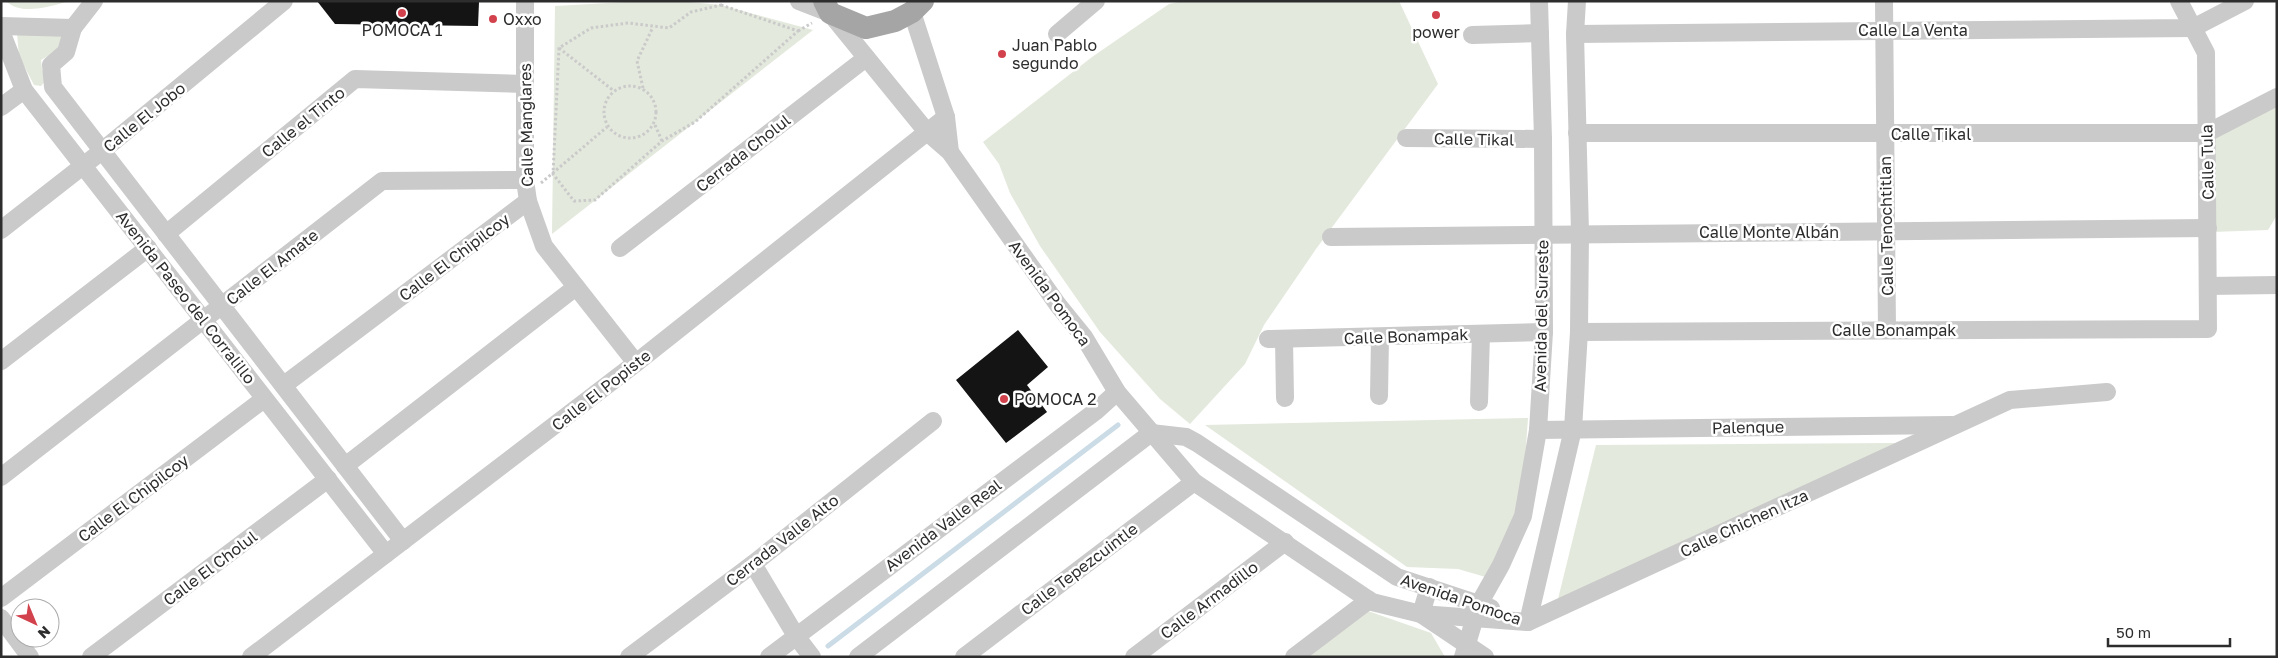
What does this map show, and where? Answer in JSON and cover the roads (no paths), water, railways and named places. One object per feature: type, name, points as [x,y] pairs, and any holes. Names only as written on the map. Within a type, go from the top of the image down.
[{"type":"main road","points":[[827,7],[866,28],[895,21],[916,5]]},
{"type":"street","points":[[1,26],[73,28],[94,1]]},
{"type":"street","name":"Calle El Jobo","points":[[1,230],[102,151],[284,1]]},
{"type":"street","name":"Calle Manglares","points":[[525,1],[525,180],[528,201],[544,246],[636,363]]},
{"type":"street","points":[[799,1],[827,7]]},
{"type":"street","points":[[1057,34],[1096,1]]},
{"type":"street","name":"Avenida del Sureste","points":[[1465,651],[1477,611],[1501,565],[1523,516],[1538,430],[1544,332],[1543,140],[1539,1]]},
{"type":"street","points":[[1528,622],[1573,429],[1579,332],[1580,233],[1575,34],[1577,1]]},
{"type":"street","name":"Calle Tenochtitlan","points":[[1884,1],[1887,330]]},
{"type":"street","name":"Calle Tula","points":[[2179,1],[2206,53],[2208,329]]},
{"type":"street","name":"Calle La Venta","points":[[1575,34],[2193,28],[2245,1]]},
{"type":"street","name":"Avenida Pomoca","points":[[916,5],[946,117],[950,152]]},
{"type":"street","name":"Avenida Pomoca","points":[[827,7],[927,132],[950,152],[1058,305],[1084,337],[1117,392],[1194,482],[1370,600],[1421,614],[1477,611],[1528,622]]},
{"type":"street","name":"Avenida Paseo del Corralillo","points":[[73,28],[66,52],[51,65],[53,87],[403,541]]},
{"type":"street","name":"Avenida Paseo del Corralillo","points":[[1,31],[24,90],[386,554]]},
{"type":"street","points":[[1472,35],[1540,33]]},
{"type":"street","name":"Cerrada Cholul","points":[[620,248],[866,58]]},
{"type":"street","name":"Calle el Tinto","points":[[166,234],[356,79],[525,84]]},
{"type":"street","points":[[1,107],[24,90]]},
{"type":"street","name":"Calle Tikal","points":[[1577,133],[2207,133],[2277,96]]},
{"type":"street","name":"Calle El Popiste","points":[[251,657],[636,363],[946,117]]},
{"type":"street","name":"Calle Tikal","points":[[1406,138],[1543,140]]},
{"type":"street","name":"Calle El Amate","points":[[1,477],[382,181],[525,180]]},
{"type":"street","name":"Calle El Chipilcoy","points":[[284,385],[528,201]]},
{"type":"street","name":"Calle Monte Albán","points":[[1331,237],[2208,228]]},
{"type":"street","points":[[1,361],[148,248]]},
{"type":"street","points":[[2208,286],[2277,285]]},
{"type":"street","points":[[345,466],[576,287]]},
{"type":"street","name":"Calle Bonampak","points":[[1579,332],[2208,329]]},
{"type":"street","name":"Calle Bonampak","points":[[1285,398],[1276,339],[1544,332]]},
{"type":"street","points":[[1479,402],[1480,334]]},
{"type":"street","points":[[1379,396],[1380,337]]},
{"type":"street","name":"Avenida Valle Real","points":[[769,657],[1088,417],[1117,392]]},
{"type":"street","name":"Calle Chichen Itza","points":[[1528,622],[2010,400],[2107,392]]},
{"type":"street","name":"Calle El Chipilcoy","points":[[1,598],[264,399]]},
{"type":"street","name":"Cerrada Valle Alto","points":[[628,657],[753,564],[933,421]]},
{"type":"street","name":"Palenque","points":[[1538,430],[1959,424]]},
{"type":"street","points":[[858,657],[1151,432]]},
{"type":"street","name":"Avenida Pomoca","points":[[1151,432],[1186,437],[1397,577],[1429,586],[1477,611]]},
{"type":"street","name":"Calle El Cholul","points":[[91,657],[328,479]]},
{"type":"street","name":"Calle Tepezcuintle","points":[[964,657],[1194,482]]},
{"type":"street","name":"Calle Armadillo","points":[[1134,657],[1285,542]]},
{"type":"street","points":[[753,564],[796,636],[812,657]]},
{"type":"street","points":[[1429,586],[1421,614],[1465,651],[1485,657]]},
{"type":"street","points":[[1294,657],[1370,600]]},
{"type":"street","points":[[1,618],[30,657]]},
{"type":"waterway","points":[[828,646],[1118,425]]},
{"type":"place","name":"POMOCA 1","points":[[402,13]]},
{"type":"place","name":"power","points":[[1436,15]]},
{"type":"place","name":"Oxxo","points":[[493,19]]},
{"type":"place","name":"Juan Pablo segundo","points":[[1002,54]]},
{"type":"place","name":"POMOCA 2","points":[[1004,399]]}]
